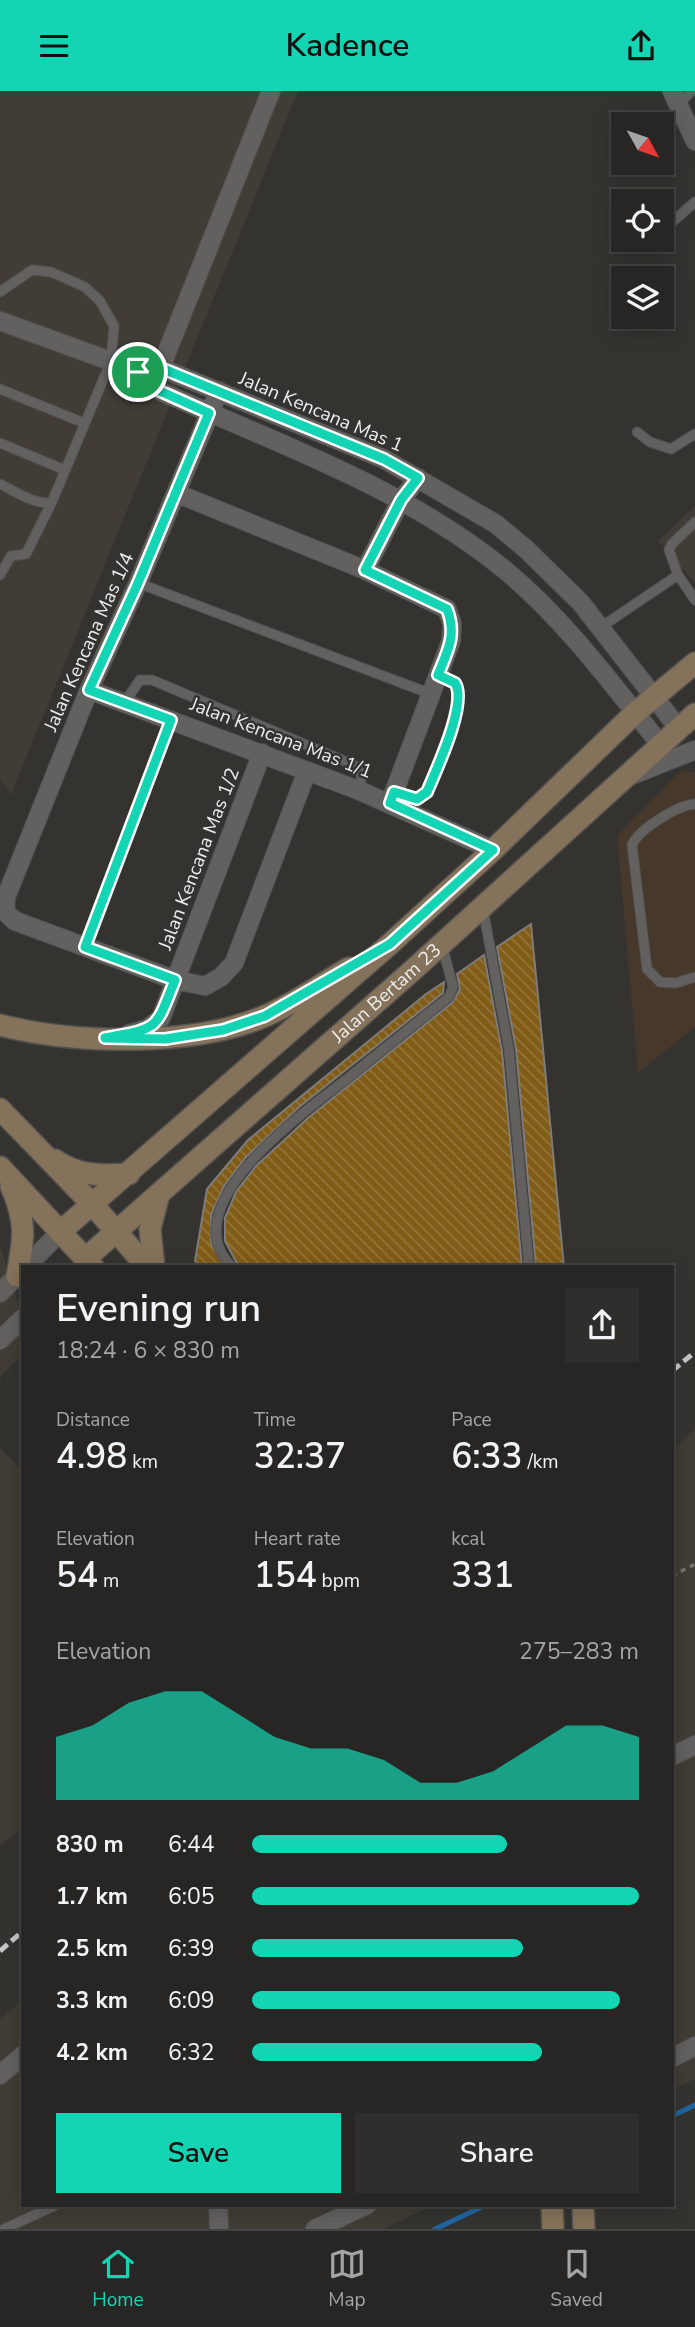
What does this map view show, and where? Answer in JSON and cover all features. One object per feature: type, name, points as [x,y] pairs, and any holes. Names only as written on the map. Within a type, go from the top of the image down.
[{"type":"street","points":[[153,388],[269,92]]},
{"type":"street","points":[[675,97],[695,141]]},
{"type":"street","points":[[0,321],[138,372],[153,388],[401,500],[477,548],[537,599],[581,646],[660,744]]},
{"type":"street","points":[[138,372],[161,368]]},
{"type":"street","name":"Jalan Kencana Mas 1","points":[[161,368],[384,459],[496,524],[557,578],[601,627],[679,729]]},
{"type":"street","name":"Jalan Kencana Mas 1/4","points":[[85,947],[15,921],[5,912],[6,897],[89,690],[138,583],[219,391]]},
{"type":"street","points":[[365,570],[401,500],[418,478]]},
{"type":"street","points":[[176,493],[365,570],[447,609],[452,624],[451,641],[392,797]]},
{"type":"street","name":"Jalan Bertam 23","points":[[28,1265],[61,1232],[390,944],[493,850],[635,713],[695,663]]},
{"type":"street","name":"Jalan Kencana Mas 1/1","points":[[89,690],[358,790],[392,797],[493,850]]},
{"type":"street","name":"Jalan Bertam 23","points":[[85,1264],[116,1231],[441,944],[695,714]]},
{"type":"street","points":[[626,777],[695,750]]},
{"type":"street","name":"Jalan Kencana Mas 1/2","points":[[105,1038],[136,1032],[155,1025],[161,1018],[262,753]]},
{"type":"street","name":"Jalan Kencana Mas 1/2","points":[[175,980],[205,986],[221,977],[234,963],[307,771]]},
{"type":"street","points":[[0,1025],[24,1031],[105,1038],[165,1039],[223,1030],[265,1016],[390,944]]},
{"type":"street","points":[[85,947],[175,980]]},
{"type":"street","points":[[0,1109],[93,1205],[145,1265]]},
{"type":"street","points":[[37,1147],[68,1169],[103,1176],[129,1174]]},
{"type":"street","points":[[3,1170],[61,1232],[85,1264]]},
{"type":"street","points":[[3,1170],[20,1207],[24,1234],[22,1265]]},
{"type":"street","points":[[154,1265],[150,1229],[159,1194]]},
{"type":"street","name":"Jalan Bertam 23","points":[[0,1293],[21,1272]]},
{"type":"street","points":[[0,1340],[21,1320]]},
{"type":"street","points":[[674,1755],[695,1745]]},
{"type":"street","points":[[674,2057],[695,2046]]},
{"type":"street","points":[[0,2075],[21,2057]]},
{"type":"street","points":[[218,2207],[219,2229]]},
{"type":"street","points":[[315,2229],[363,2207]]},
{"type":"street","points":[[552,2207],[553,2229]]},
{"type":"street","points":[[583,2207],[584,2229]]},
{"type":"lane","points":[[675,97],[692,91]]},
{"type":"lane","points":[[674,220],[695,202]]},
{"type":"lane","points":[[0,292],[32,270],[51,272],[85,287],[100,301],[114,326],[111,361],[52,502],[26,554],[11,556],[0,575]]},
{"type":"lane","points":[[0,389],[84,423]]},
{"type":"lane","points":[[637,432],[650,442],[671,449],[695,434]]},
{"type":"lane","points":[[0,443],[65,470]]},
{"type":"lane","points":[[0,484],[45,504],[52,502]]},
{"type":"lane","points":[[695,522],[669,550],[678,575],[695,600]]},
{"type":"lane","points":[[601,627],[678,575]]},
{"type":"lane","points":[[138,583],[431,694]]},
{"type":"lane","points":[[392,797],[417,799],[427,792],[460,697],[455,683],[438,675]]},
{"type":"lane","points":[[124,703],[140,680],[152,680],[354,765],[359,768],[362,777],[358,790]]},
{"type":"lane","points":[[85,947],[171,720]]},
{"type":"lane","points":[[695,804],[684,806],[655,823],[639,834],[632,845],[647,969],[660,982],[676,983],[695,977]]},
{"type":"lane","points":[[482,907],[509,1051],[529,1265]]},
{"type":"lane","points":[[230,1265],[221,1253],[216,1229],[224,1200],[233,1184],[268,1143],[449,997],[453,987],[441,944]]},
{"type":"lane","points":[[4,2229],[52,2207]]},
{"type":"path","points":[[674,1575],[695,1564]]},
{"type":"shaded area","points":[[0,91],[298,91],[11,795],[0,778]]},
{"type":"shaded area","points":[[695,506],[695,583],[658,541]]},
{"type":"shaded area","points":[[680,771],[695,772],[695,1027],[638,1073],[617,836]]},
{"type":"shaded area","points":[[0,1246],[21,1311],[21,1356],[0,1377]]},
{"type":"shaded area","points":[[695,1430],[695,2079],[674,2089],[674,1448]]},
{"type":"shaded area","points":[[0,1448],[21,1470],[21,1829],[0,1845]]},
{"type":"shaded area","points":[[21,2002],[21,2207],[429,2207],[384,2229],[0,2229],[0,2019]]},
{"type":"building","points":[[531,924],[564,1265],[536,1265],[516,1049],[497,947]]},
{"type":"building","points":[[484,955],[502,1051],[522,1265],[238,1265],[225,1241],[225,1218],[236,1192],[256,1166],[308,1118],[453,1002],[460,989],[457,974]]},
{"type":"building","points":[[444,982],[443,993],[299,1107],[246,1157],[224,1186],[211,1215],[211,1243],[223,1265],[199,1265],[195,1261],[207,1189],[248,1140]]},
{"type":"waterway","points":[[674,2115],[695,2105]]},
{"type":"waterway","points":[[435,2229],[482,2207]]},
{"type":"railway","points":[[674,1369],[695,1352]]},
{"type":"railway","points":[[0,1951],[21,1933]]},
{"type":"route","points":[[161,368],[384,459],[418,478],[401,500],[365,570],[447,609],[452,624],[451,641],[438,675],[455,683],[460,697],[427,792],[417,799],[394,792],[390,803],[493,850],[390,944],[265,1016],[223,1030],[165,1039],[105,1038],[155,1025],[161,1018],[175,980],[85,947],[171,720],[89,690],[138,583],[209,413],[153,388],[138,372],[161,368]]}]
